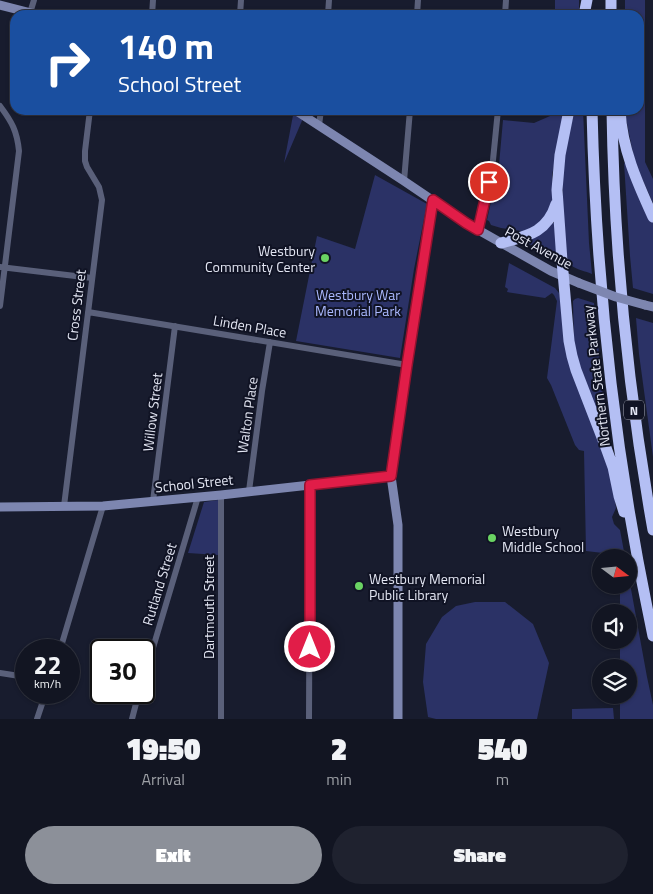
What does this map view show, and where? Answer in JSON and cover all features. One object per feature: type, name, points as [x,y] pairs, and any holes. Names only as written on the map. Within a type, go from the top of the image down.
[{"type":"highway","points":[[568,115],[560,155],[557,200],[569,341],[574,363],[613,467],[619,496],[636,547]]},
{"type":"highway","name":"Northern State Parkway","points":[[592,115],[598,242],[606,334],[622,464],[653,636]]},
{"type":"highway","name":"N","points":[[612,115],[620,284],[636,425],[653,530]]},
{"type":"highway","points":[[621,115],[631,165],[653,217]]},
{"type":"highway","points":[[501,243],[531,234],[540,228],[551,216],[557,200]]},
{"type":"street","points":[[0,10],[0,5],[19,10]]},
{"type":"street","points":[[0,106],[14,126],[18,138],[19,151],[2,267],[0,306]]},
{"type":"street","name":"Cross Street","points":[[64,506],[102,200],[98,187],[85,161],[89,115]]},
{"type":"street","name":"Post Avenue","points":[[303,115],[466,223],[501,243],[563,277],[616,298],[649,306]]},
{"type":"street","points":[[320,126],[321,115]]},
{"type":"street","points":[[404,181],[410,115]]},
{"type":"street","points":[[478,230],[492,170],[498,115]]},
{"type":"street","points":[[398,719],[398,525],[391,476],[433,200]]},
{"type":"street","points":[[2,267],[92,278]]},
{"type":"street","name":"Linden Place","points":[[88,312],[407,365]]},
{"type":"street","name":"Willow Street","points":[[153,501],[175,326]]},
{"type":"street","name":"Walton Place","points":[[249,491],[270,342]]},
{"type":"street","name":"School Street","points":[[0,507],[103,506],[391,476]]},
{"type":"street","points":[[309,719],[310,485]]},
{"type":"street","name":"Dartmouth Street","points":[[221,495],[221,719]]},
{"type":"street","name":"Rutland Street","points":[[155,641],[198,497]]},
{"type":"street","points":[[63,639],[103,506]]},
{"type":"street","points":[[0,673],[15,675]]},
{"type":"street","points":[[38,719],[42,704]]},
{"type":"street","points":[[132,719],[136,704]]},
{"type":"green space","points":[[555,0],[579,0],[579,10],[555,10]]},
{"type":"green space","points":[[625,0],[645,0],[645,162],[653,179],[653,203],[635,163],[625,115],[644,115],[644,10],[625,10]]},
{"type":"green space","points":[[293,115],[302,115],[304,116],[284,163]]},
{"type":"green space","points":[[552,115],[565,115],[552,175],[554,195],[545,221],[522,234],[521,231],[491,225],[487,220],[499,165],[503,120],[534,123]]},
{"type":"green space","points":[[574,115],[583,115],[592,274],[571,265],[565,247],[563,167]]},
{"type":"green space","points":[[624,163],[627,164],[653,223],[653,294],[633,288]]},
{"type":"green space","name":"Westbury War Memorial Park","points":[[375,175],[427,204],[414,269],[400,358],[296,341],[317,236],[355,249]]},
{"type":"green space","points":[[554,223],[558,258],[525,242]]},
{"type":"green space","points":[[509,263],[555,288],[559,293],[612,479],[616,508],[612,517],[614,524],[620,530],[624,549],[592,549],[592,552],[586,551],[584,451],[579,450],[575,445],[547,378],[557,301],[552,293],[545,298],[507,292],[508,289],[505,287]]},
{"type":"green space","points":[[578,298],[594,303],[608,439],[588,390],[574,347],[573,301]]},
{"type":"green space","points":[[636,318],[653,323],[653,457],[639,354]]},
{"type":"green space","points":[[218,500],[218,555],[188,553],[204,502]]},
{"type":"green space","points":[[620,594],[632,594],[634,604],[620,604]]},
{"type":"green space","points":[[475,602],[505,602],[533,624],[549,663],[537,719],[436,719],[428,717],[423,682],[426,644],[442,617],[456,606]]},
{"type":"green space","points":[[637,622],[653,705],[653,719],[620,719],[620,704],[637,704],[637,659],[620,659],[620,649],[637,649]]},
{"type":"green space","points":[[613,708],[614,719],[572,719],[572,709]]},
{"type":"place","name":"Westbury Community Center","points":[[325,258]]},
{"type":"place","name":"Westbury Middle School","points":[[492,538]]},
{"type":"place","name":"Westbury Memorial Public Library","points":[[359,586]]},
{"type":"route","points":[[310,647],[310,485],[391,476],[433,200],[478,230],[489,182]]}]
